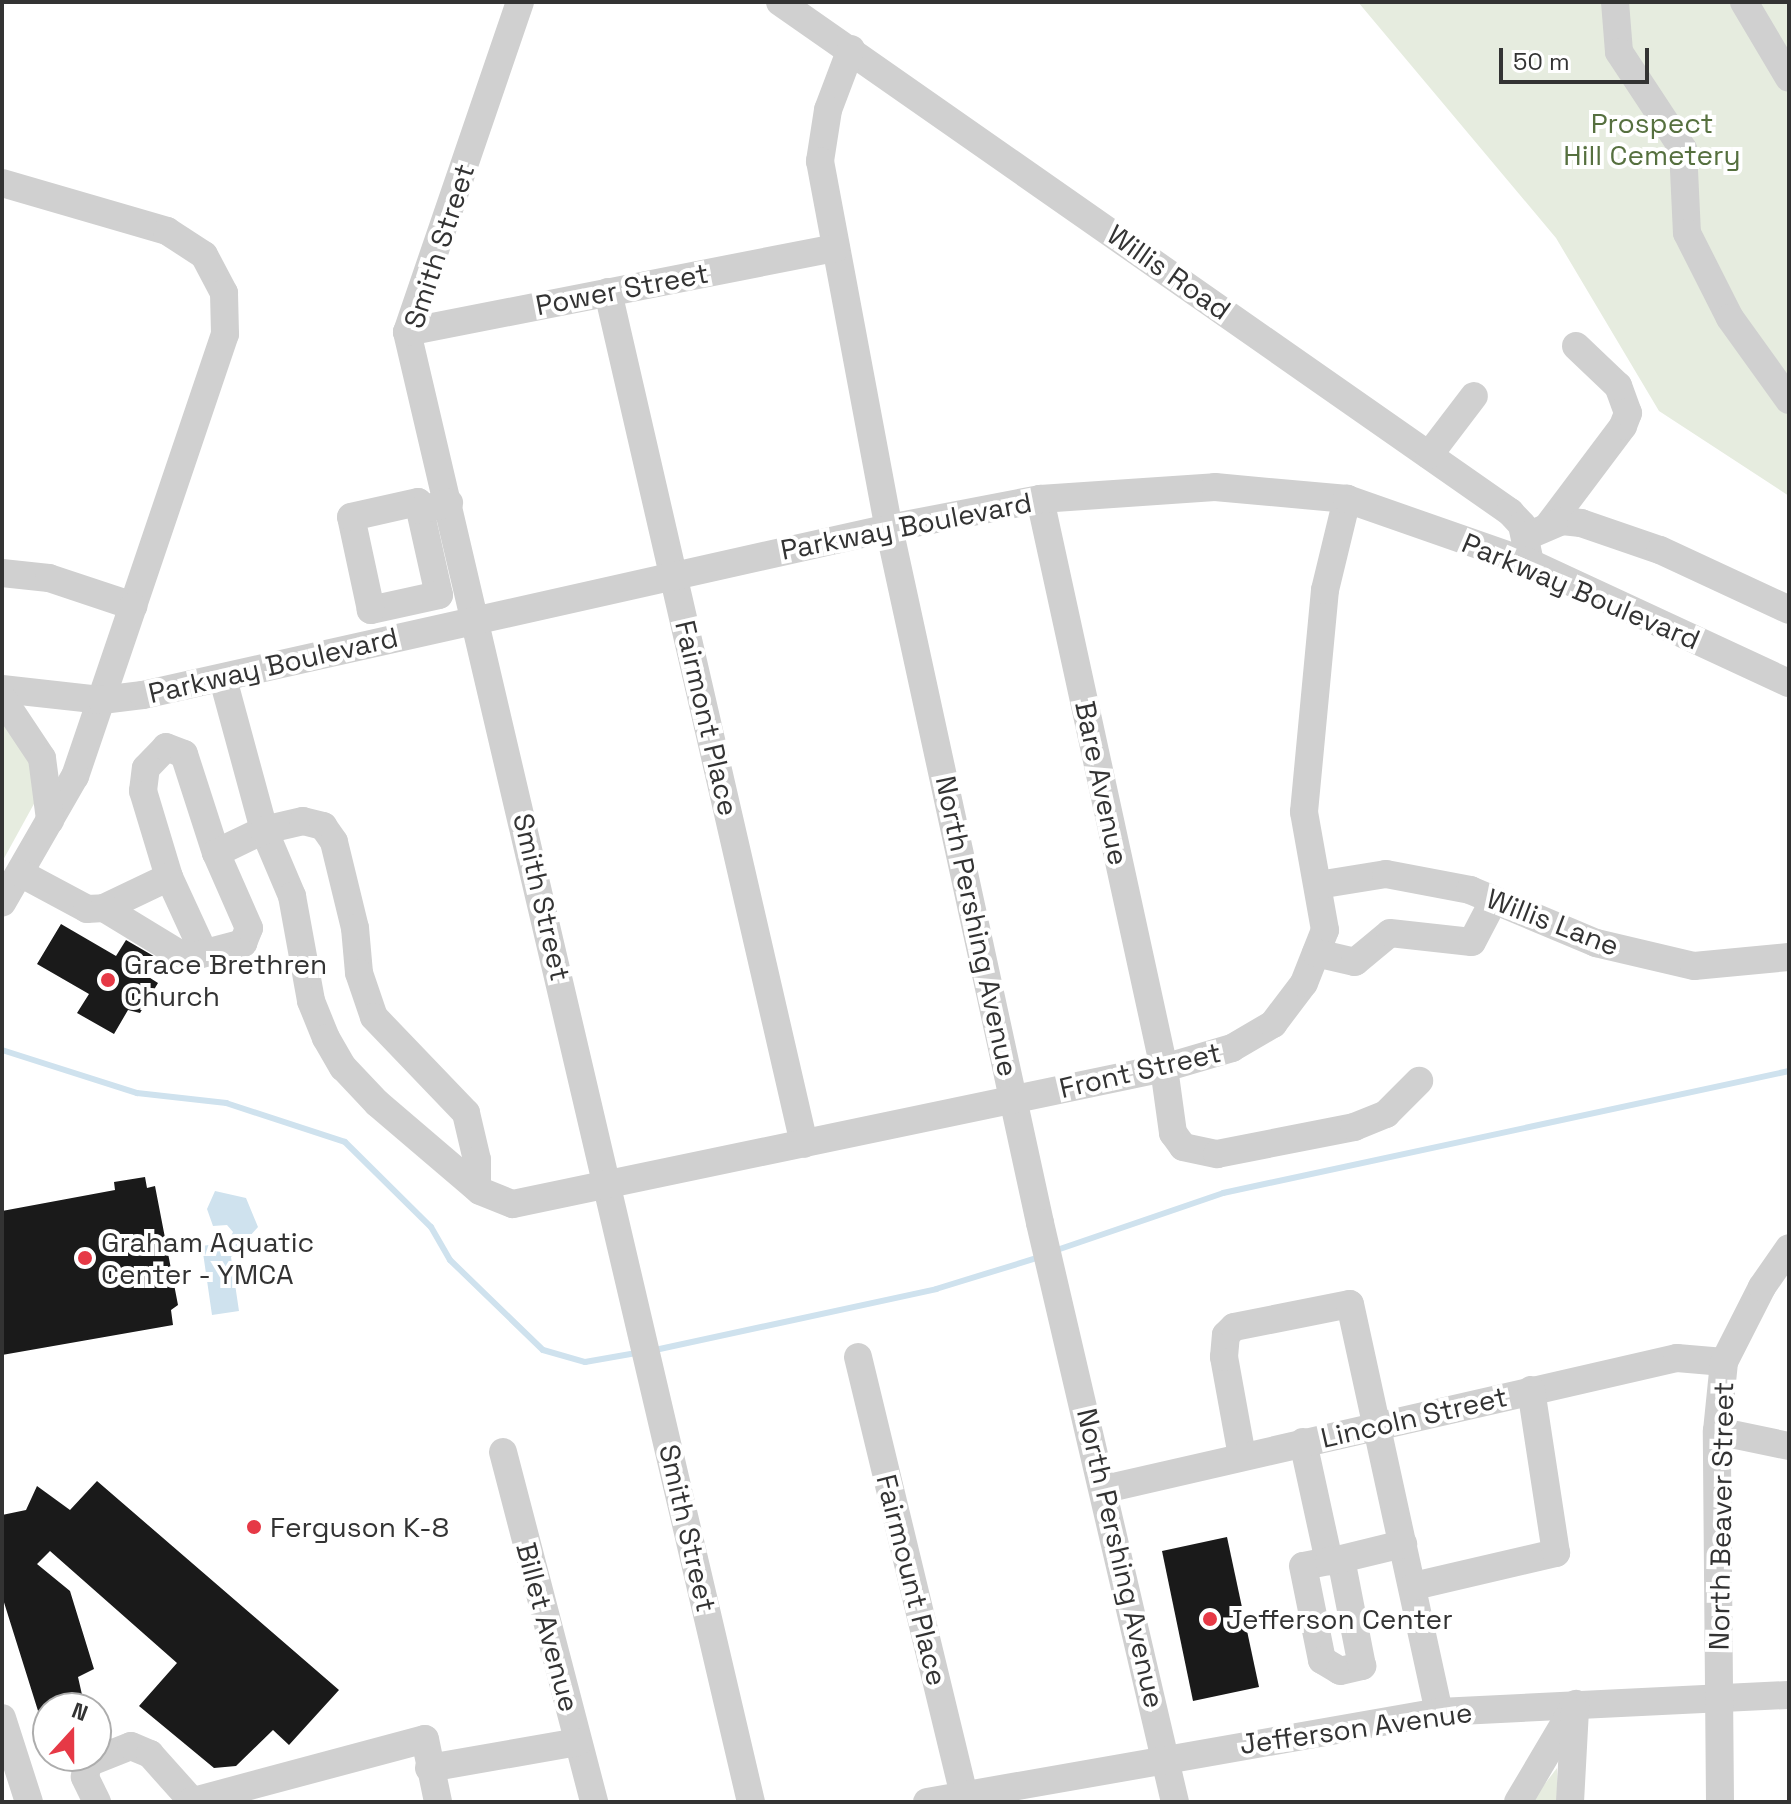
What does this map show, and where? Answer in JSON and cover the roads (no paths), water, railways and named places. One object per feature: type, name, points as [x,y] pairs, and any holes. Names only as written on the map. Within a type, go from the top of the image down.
[{"type":"street","name":"Smith Street","points":[[520,2],[407,332],[609,1184],[751,1802]]},
{"type":"street","name":"Willis Road","points":[[780,2],[1510,512],[1534,542]]},
{"type":"street","points":[[1615,2],[1619,52],[1683,149],[1687,233],[1730,318],[1789,400]]},
{"type":"street","points":[[1744,2],[1789,78]]},
{"type":"street","name":"North Pershing Avenue","points":[[851,49],[828,110],[820,161],[836,248],[889,528],[1040,1223],[1065,1317],[1175,1802]]},
{"type":"street","points":[[2,183],[167,231],[204,255],[224,293],[225,334],[75,776],[2,903]]},
{"type":"street","name":"Power Street","points":[[407,332],[836,248]]},
{"type":"street","name":"Fairmont Place","points":[[608,292],[804,1144]]},
{"type":"street","points":[[1534,542],[1623,426],[1628,413],[1618,386],[1576,346]]},
{"type":"street","points":[[1429,455],[1474,396]]},
{"type":"street","name":"Parkway Boulevard","points":[[2,689],[102,700],[223,679],[674,573],[1040,499],[1215,487],[1347,499],[1534,542],[1789,683]]},
{"type":"street","name":"Bare Avenue","points":[[1040,499],[1164,1068],[1173,1133],[1183,1147],[1217,1154],[1354,1127],[1386,1114],[1419,1081]]},
{"type":"street","name":"Front Street","points":[[223,679],[264,830],[292,896],[311,1001],[326,1038],[377,1103],[477,1188],[513,1204],[1164,1068],[1232,1048],[1273,1024],[1304,983],[1325,930],[1305,798],[1325,590],[1347,499]]},
{"type":"street","points":[[436,628],[432,588],[418,502],[351,517],[371,610],[432,588],[465,573]]},
{"type":"street","points":[[420,510],[449,503]]},
{"type":"street","points":[[1534,542],[1581,523],[1627,538],[1789,610]]},
{"type":"street","points":[[2,573],[49,578],[133,606]]},
{"type":"street","points":[[379,608],[386,640]]},
{"type":"street","points":[[2,698],[42,758],[50,820]]},
{"type":"street","points":[[104,908],[167,948],[204,953],[243,943],[249,928],[216,853],[184,754],[166,747],[146,768],[143,791],[169,877],[204,953]]},
{"type":"street","points":[[216,853],[264,830],[314,821],[329,832],[355,928],[359,973],[374,1017],[466,1113],[477,1160],[477,1188]]},
{"type":"street","points":[[20,873],[68,902],[87,909],[104,908],[169,877]]},
{"type":"street","name":"Willis Lane","points":[[1318,885],[1386,874],[1470,890],[1596,943],[1694,966],[1789,957]]},
{"type":"street","points":[[1316,953],[1355,962],[1390,933],[1472,942],[1494,900]]},
{"type":"street","name":"North Beaver Street","points":[[1720,1802],[1717,1431],[1724,1362],[1762,1287],[1789,1248]]},
{"type":"street","points":[[1242,1456],[1224,1357],[1226,1335],[1234,1327],[1350,1304],[1379,1424],[1439,1712]]},
{"type":"street","name":"Fairmount Place","points":[[858,1357],[965,1798]]},
{"type":"street","name":"Lincoln Street","points":[[1105,1489],[1677,1358],[1724,1362]]},
{"type":"street","points":[[1414,1586],[1556,1553],[1531,1390]]},
{"type":"street","points":[[1717,1431],[1789,1446]]},
{"type":"street","points":[[1303,1442],[1335,1560],[1403,1544]]},
{"type":"street","name":"Billet Avenue","points":[[503,1452],[594,1802]]},
{"type":"street","name":"Jefferson Avenue","points":[[927,1802],[965,1798],[1167,1756],[1439,1712],[1720,1695],[1789,1695]]},
{"type":"street","points":[[1518,1802],[1576,1704]]},
{"type":"street","points":[[1570,1802],[1576,1704]]},
{"type":"street","points":[[2,1718],[29,1802]]},
{"type":"street","points":[[97,1802],[85,1777],[88,1763],[131,1746],[150,1754],[197,1801],[425,1739],[438,1802]]},
{"type":"street","points":[[429,1768],[578,1742]]},
{"type":"water","points":[[215,1191],[246,1198],[258,1227],[231,1257],[239,1311],[212,1315],[202,1246],[228,1242],[233,1232],[227,1225],[213,1226],[207,1209]]},
{"type":"waterway","points":[[2,1050],[137,1093],[226,1103],[345,1142],[431,1227],[450,1260],[543,1350],[585,1362],[636,1353]]},
{"type":"waterway","points":[[1054,1251],[1223,1193],[1789,1071]]},
{"type":"waterway","points":[[655,1350],[936,1289],[1040,1257]]},
{"type":"place","name":"Grace Brethren Church","points":[[108,980]]},
{"type":"place","name":"Graham Aquatic Center - YMCA","points":[[85,1258]]},
{"type":"place","name":"Ferguson K-8","points":[[254,1527]]},
{"type":"place","name":"Jefferson Center","points":[[1210,1619]]},
{"type":"park label","name":"Prospect Hill Cemetery","points":[[1652,139]]}]
